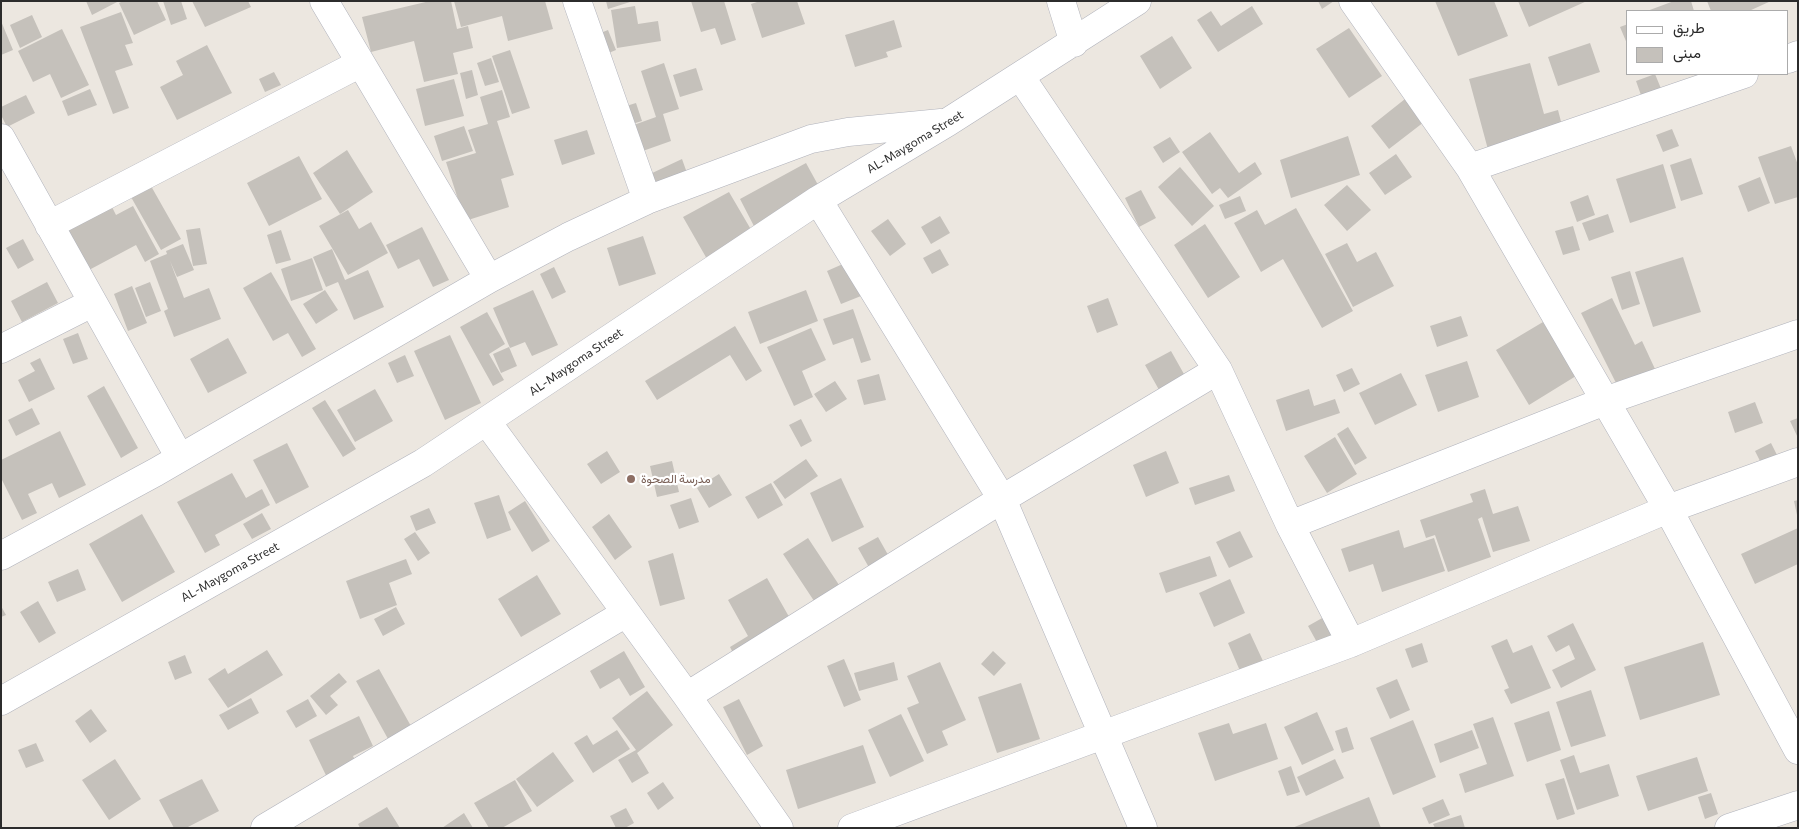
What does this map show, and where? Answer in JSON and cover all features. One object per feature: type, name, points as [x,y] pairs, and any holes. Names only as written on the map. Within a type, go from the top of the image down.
[{"type":"street","points":[[324,1],[489,279]]},
{"type":"street","points":[[577,1],[647,200]]},
{"type":"street","points":[[1060,1],[1074,43]]},
{"type":"street","name":"AL-Maygoma Street","points":[[1,702],[423,463],[818,200],[948,122],[1137,1]]},
{"type":"street","points":[[1353,1],[1470,168],[1668,509],[1798,750]]},
{"type":"street","points":[[48,225],[360,64]]},
{"type":"street","points":[[1470,168],[1741,75]]},
{"type":"street","points":[[1020,76],[1218,370],[1290,525],[1351,643]]},
{"type":"street","points":[[1,556],[180,458],[489,279],[568,237],[647,200],[811,139],[848,132],[948,122]]},
{"type":"street","points":[[1,138],[180,458]]},
{"type":"street","points":[[818,200],[1002,499],[1104,734],[1142,828]]},
{"type":"street","points":[[1,349],[92,303]]},
{"type":"street","points":[[1290,525],[1605,400],[1798,334]]},
{"type":"street","points":[[687,696],[1002,499],[1218,370]]},
{"type":"street","points":[[486,422],[687,696],[779,828]]},
{"type":"street","points":[[852,828],[1351,643],[1668,509],[1798,462]]},
{"type":"street","points":[[265,828],[626,613]]},
{"type":"street","points":[[1729,828],[1798,805]]},
{"type":"building","points":[[86,1],[119,1],[92,15]]},
{"type":"building","points":[[123,1],[157,1],[166,20],[134,35],[119,3]]},
{"type":"building","points":[[163,1],[181,1],[187,19],[171,25]]},
{"type":"building","points":[[192,1],[248,1],[251,7],[205,27]]},
{"type":"building","points":[[430,1],[451,1],[457,29],[468,26],[473,48],[453,53],[458,74],[424,82],[414,41],[371,52],[362,17]]},
{"type":"building","points":[[454,1],[545,1],[553,29],[508,41],[502,16],[461,27]]},
{"type":"building","points":[[606,1],[629,1],[630,2],[608,9]]},
{"type":"building","points":[[691,1],[724,1],[736,40],[721,45],[715,28],[701,32]]},
{"type":"building","points":[[760,1],[797,1],[805,24],[762,38],[751,4]]},
{"type":"building","points":[[1318,1],[1334,1],[1322,9]]},
{"type":"building","points":[[1435,1],[1494,1],[1508,36],[1458,56]]},
{"type":"building","points":[[1518,1],[1587,1],[1529,27]]},
{"type":"building","points":[[1674,1],[1691,1],[1694,10],[1650,10]]},
{"type":"building","points":[[1707,1],[1771,1],[1751,10],[1711,10]]},
{"type":"building","points":[[635,6],[638,24],[658,21],[661,41],[617,48],[611,10]]},
{"type":"building","points":[[1252,6],[1263,24],[1218,52],[1197,20],[1211,11],[1221,26]]},
{"type":"building","points":[[121,12],[133,43],[125,45],[133,65],[115,71],[129,108],[113,114],[80,27]]},
{"type":"building","points":[[32,15],[42,37],[20,48],[10,25]]},
{"type":"building","points":[[894,20],[902,47],[886,52],[888,57],[855,67],[845,35]]},
{"type":"building","points":[[1,21],[13,50],[1,55]]},
{"type":"building","points":[[1626,25],[1626,41],[1620,27]]},
{"type":"building","points":[[1349,28],[1382,76],[1349,98],[1316,49]]},
{"type":"building","points":[[62,29],[89,85],[61,98],[50,74],[33,82],[18,51]]},
{"type":"building","points":[[608,30],[616,50],[601,56],[593,36]]},
{"type":"building","points":[[1172,36],[1192,68],[1160,89],[1140,56]]},
{"type":"building","points":[[1590,43],[1600,72],[1558,86],[1548,57]]},
{"type":"building","points":[[207,45],[232,93],[177,120],[160,87],[183,75],[176,61]]},
{"type":"building","points":[[510,50],[530,108],[512,114],[492,56]]},
{"type":"building","points":[[491,58],[499,82],[485,86],[477,63]]},
{"type":"building","points":[[664,63],[679,109],[663,114],[671,141],[640,152],[631,126],[656,117],[641,71]]},
{"type":"building","points":[[1530,63],[1544,114],[1558,110],[1565,137],[1490,157],[1469,79]]},
{"type":"building","points":[[696,68],[703,90],[680,97],[673,75]]},
{"type":"building","points":[[472,70],[478,95],[466,99],[460,73]]},
{"type":"building","points":[[274,72],[281,85],[265,92],[259,79]]},
{"type":"building","points":[[1655,75],[1662,91],[1642,98],[1636,81]]},
{"type":"building","points":[[454,79],[464,116],[425,126],[416,89]]},
{"type":"building","points":[[90,89],[97,105],[68,116],[62,101]]},
{"type":"building","points":[[502,90],[510,117],[497,121],[514,175],[501,179],[509,207],[465,221],[446,162],[476,153],[468,130],[488,124],[480,97]]},
{"type":"building","points":[[26,95],[35,113],[7,127],[1,115],[1,107]]},
{"type":"building","points":[[1405,99],[1424,122],[1389,149],[1371,126]]},
{"type":"building","points":[[636,103],[642,121],[619,128],[613,110]]},
{"type":"building","points":[[464,126],[473,151],[442,161],[434,136]]},
{"type":"building","points":[[1672,129],[1679,146],[1663,152],[1656,135]]},
{"type":"building","points":[[587,130],[595,154],[562,165],[554,140]]},
{"type":"building","points":[[1210,132],[1239,173],[1255,162],[1262,174],[1228,198],[1220,188],[1212,194],[1182,152]]},
{"type":"building","points":[[1348,136],[1360,175],[1291,198],[1280,160]]},
{"type":"building","points":[[1170,137],[1180,152],[1163,163],[1153,147]]},
{"type":"building","points":[[1791,146],[1798,165],[1798,197],[1775,204],[1758,157]]},
{"type":"building","points":[[347,150],[373,192],[340,214],[313,173]]},
{"type":"building","points":[[1396,154],[1412,177],[1385,195],[1369,173]]},
{"type":"building","points":[[299,156],[322,199],[269,226],[247,183]]},
{"type":"building","points":[[1691,158],[1703,194],[1681,201],[1670,165]]},
{"type":"building","points":[[682,159],[687,173],[653,189],[648,175]]},
{"type":"building","points":[[806,163],[823,194],[756,230],[740,199]]},
{"type":"building","points":[[1663,164],[1676,208],[1630,223],[1616,179]]},
{"type":"building","points":[[1180,167],[1214,206],[1192,226],[1158,187]]},
{"type":"building","points":[[1760,177],[1770,203],[1748,212],[1738,186]]},
{"type":"building","points":[[1347,185],[1371,210],[1347,231],[1324,205]]},
{"type":"building","points":[[151,186],[181,239],[161,250],[131,197]]},
{"type":"building","points":[[1141,190],[1156,218],[1139,227],[1125,198]]},
{"type":"building","points":[[729,192],[753,233],[707,259],[683,217]]},
{"type":"building","points":[[1588,195],[1595,215],[1577,222],[1570,202]]},
{"type":"building","points":[[1240,196],[1246,211],[1225,219],[1219,205]]},
{"type":"building","points":[[133,206],[159,254],[145,262],[136,245],[89,270],[68,230],[112,207],[116,215]]},
{"type":"building","points":[[1296,208],[1353,311],[1322,328],[1283,259],[1261,272],[1234,223],[1257,210],[1265,225]]},
{"type":"building","points":[[348,210],[359,229],[371,222],[388,253],[348,275],[319,226]]},
{"type":"building","points":[[1608,214],[1614,232],[1589,241],[1582,223]]},
{"type":"building","points":[[940,216],[950,233],[931,244],[921,227]]},
{"type":"building","points":[[888,219],[906,244],[890,256],[871,231]]},
{"type":"building","points":[[1205,224],[1240,277],[1208,298],[1174,245]]},
{"type":"building","points":[[1573,226],[1580,250],[1563,255],[1555,231]]},
{"type":"building","points":[[422,227],[449,280],[433,287],[419,259],[398,269],[386,245]]},
{"type":"building","points":[[200,228],[207,264],[193,266],[186,230]]},
{"type":"building","points":[[281,230],[291,260],[276,264],[267,235]]},
{"type":"building","points":[[643,236],[656,274],[619,286],[607,248]]},
{"type":"building","points":[[23,239],[34,260],[18,269],[6,248]]},
{"type":"building","points":[[1347,243],[1357,262],[1376,252],[1394,286],[1353,307],[1325,254]]},
{"type":"building","points":[[183,244],[194,270],[177,277],[170,261],[184,298],[209,288],[221,319],[174,337],[164,311],[168,309],[150,261],[167,254],[166,251]]},
{"type":"building","points":[[332,249],[345,280],[368,270],[384,307],[354,320],[338,282],[326,287],[313,257]]},
{"type":"building","points":[[940,249],[949,265],[932,274],[923,258]]},
{"type":"building","points":[[1683,257],[1701,312],[1653,327],[1635,272]]},
{"type":"building","points":[[312,258],[323,290],[291,301],[281,269]]},
{"type":"building","points":[[852,260],[866,294],[841,304],[827,271]]},
{"type":"building","points":[[554,267],[566,292],[552,299],[540,274]]},
{"type":"building","points":[[1630,271],[1640,304],[1622,310],[1611,277]]},
{"type":"building","points":[[271,272],[316,349],[302,357],[288,333],[273,341],[243,288]]},
{"type":"building","points":[[47,282],[58,303],[22,322],[11,301]]},
{"type":"building","points":[[150,282],[161,311],[146,317],[135,288]]},
{"type":"building","points":[[132,286],[147,323],[128,331],[114,294]]},
{"type":"building","points":[[325,290],[338,310],[316,324],[303,304]]},
{"type":"building","points":[[533,290],[558,345],[532,356],[525,342],[510,348],[493,308]]},
{"type":"building","points":[[806,290],[818,321],[760,344],[748,312]]},
{"type":"building","points":[[1108,298],[1118,325],[1097,333],[1087,306]]},
{"type":"building","points":[[1612,298],[1635,345],[1642,341],[1655,369],[1618,387],[1581,313]]},
{"type":"building","points":[[853,309],[871,360],[861,363],[853,338],[833,345],[823,319]]},
{"type":"building","points":[[487,312],[505,344],[489,354],[504,380],[493,386],[460,327]]},
{"type":"building","points":[[1461,316],[1468,336],[1437,347],[1430,326]]},
{"type":"building","points":[[1543,322],[1576,376],[1529,405],[1496,350]]},
{"type":"building","points":[[735,326],[762,371],[746,381],[730,355],[657,400],[645,381]]},
{"type":"building","points":[[811,328],[826,360],[802,371],[813,397],[794,406],[767,347]]},
{"type":"building","points":[[78,333],[88,359],[73,364],[63,339]]},
{"type":"building","points":[[450,335],[481,403],[445,420],[414,351]]},
{"type":"building","points":[[228,338],[247,373],[208,393],[190,359]]},
{"type":"building","points":[[509,347],[517,366],[501,373],[493,354]]},
{"type":"building","points":[[1171,351],[1193,390],[1167,404],[1145,365]]},
{"type":"building","points":[[405,355],[414,376],[397,383],[388,363]]},
{"type":"building","points":[[40,358],[55,389],[29,402],[18,380],[35,371],[30,363]]},
{"type":"building","points":[[1467,361],[1479,397],[1438,412],[1425,375]]},
{"type":"building","points":[[1352,368],[1360,384],[1344,392],[1336,375]]},
{"type":"building","points":[[1401,373],[1417,405],[1375,425],[1359,393]]},
{"type":"building","points":[[879,374],[886,400],[864,405],[857,380]]},
{"type":"building","points":[[835,381],[847,399],[826,412],[814,394]]},
{"type":"building","points":[[104,386],[138,448],[121,458],[87,396]]},
{"type":"building","points":[[375,389],[393,421],[355,442],[337,410]]},
{"type":"building","points":[[1309,389],[1314,406],[1335,399],[1340,413],[1286,431],[1276,400]]},
{"type":"building","points":[[325,400],[356,449],[343,457],[312,408]]},
{"type":"building","points":[[1755,402],[1763,423],[1735,433],[1728,412]]},
{"type":"building","points":[[32,408],[40,424],[16,436],[8,420]]},
{"type":"building","points":[[1798,418],[1798,438],[1790,421]]},
{"type":"building","points":[[801,419],[812,441],[801,447],[789,425]]},
{"type":"building","points":[[1348,427],[1367,458],[1355,465],[1337,434]]},
{"type":"building","points":[[60,431],[86,485],[59,498],[52,483],[28,494],[37,513],[22,520],[1,478],[1,460]]},
{"type":"building","points":[[1335,437],[1357,474],[1327,493],[1304,456]]},
{"type":"building","points":[[287,443],[309,487],[276,504],[253,460]]},
{"type":"building","points":[[1771,443],[1781,463],[1765,471],[1755,451]]},
{"type":"building","points":[[607,451],[620,472],[601,484],[587,464]]},
{"type":"building","points":[[1166,451],[1179,483],[1146,497],[1133,465]]},
{"type":"building","points":[[806,459],[818,476],[785,499],[773,482]]},
{"type":"building","points":[[672,461],[679,492],[657,497],[650,466]]},
{"type":"building","points":[[232,473],[246,498],[262,489],[270,505],[215,535],[220,545],[205,553],[177,502]]},
{"type":"building","points":[[719,474],[732,495],[709,508],[697,488]]},
{"type":"building","points":[[1229,475],[1235,491],[1195,505],[1189,488]]},
{"type":"building","points":[[841,478],[864,527],[832,542],[810,493]]},
{"type":"building","points":[[771,483],[783,505],[758,519],[745,497]]},
{"type":"building","points":[[1485,489],[1493,514],[1518,506],[1530,541],[1493,552],[1482,517],[1478,519],[1491,557],[1448,572],[1435,535],[1426,538],[1420,520],[1473,502],[1470,494]]},
{"type":"building","points":[[499,495],[511,530],[487,539],[474,503]]},
{"type":"building","points":[[691,498],[699,522],[679,529],[670,505]]},
{"type":"building","points":[[1798,500],[1798,515],[1797,515],[1794,501]]},
{"type":"building","points":[[525,501],[550,541],[532,552],[508,512]]},
{"type":"building","points":[[429,508],[436,523],[416,531],[410,516]]},
{"type":"building","points":[[262,513],[271,529],[252,539],[243,524]]},
{"type":"building","points":[[142,514],[175,572],[122,602],[89,544]]},
{"type":"building","points":[[609,514],[632,547],[615,560],[592,527]]},
{"type":"building","points":[[1798,528],[1798,564],[1755,584],[1741,554]]},
{"type":"building","points":[[1399,530],[1404,548],[1434,538],[1445,571],[1382,592],[1373,564],[1349,572],[1341,549]]},
{"type":"building","points":[[1240,531],[1253,557],[1229,568],[1216,542]]},
{"type":"building","points":[[415,532],[430,553],[418,561],[404,539]]},
{"type":"building","points":[[878,537],[896,569],[876,580],[858,548]]},
{"type":"building","points":[[808,538],[845,594],[820,610],[783,554]]},
{"type":"building","points":[[673,553],[685,599],[660,606],[648,561]]},
{"type":"building","points":[[1210,556],[1217,576],[1166,593],[1159,573]]},
{"type":"building","points":[[406,559],[412,574],[389,583],[397,605],[360,619],[346,581]]},
{"type":"building","points":[[78,569],[86,590],[57,602],[48,582]]},
{"type":"building","points":[[537,575],[561,614],[521,637],[498,599]]},
{"type":"building","points":[[767,578],[792,622],[734,655],[730,647],[748,636],[728,600]]},
{"type":"building","points":[[1230,579],[1245,613],[1214,627],[1199,593]]},
{"type":"building","points":[[38,601],[56,633],[39,643],[20,612]]},
{"type":"building","points":[[1,606],[6,615],[1,617]]},
{"type":"building","points":[[396,607],[405,624],[383,636],[374,619]]},
{"type":"building","points":[[1324,617],[1334,637],[1319,646],[1308,626]]},
{"type":"building","points":[[1573,623],[1596,670],[1561,688],[1552,670],[1575,659],[1569,645],[1556,652],[1547,636]]},
{"type":"building","points":[[1250,633],[1263,661],[1240,671],[1228,643]]},
{"type":"building","points":[[1507,639],[1513,653],[1532,645],[1551,688],[1511,704],[1504,690],[1509,688],[1491,646]]},
{"type":"building","points":[[1703,642],[1720,695],[1640,720],[1624,667]]},
{"type":"building","points":[[1422,643],[1428,662],[1412,668],[1405,649]]},
{"type":"building","points":[[267,650],[283,675],[228,708],[208,679],[225,668],[228,674]]},
{"type":"building","points":[[624,651],[645,687],[630,696],[619,678],[600,689],[590,671]]},
{"type":"building","points":[[993,651],[1006,663],[994,676],[981,664]]},
{"type":"building","points":[[185,655],[192,673],[175,680],[168,662]]},
{"type":"building","points":[[844,659],[861,700],[844,707],[827,666]]},
{"type":"building","points":[[894,662],[898,680],[859,691],[854,673]]},
{"type":"building","points":[[940,662],[966,720],[942,731],[948,745],[927,754],[907,708],[919,703],[907,676]]},
{"type":"building","points":[[379,669],[421,744],[398,757],[356,681]]},
{"type":"building","points":[[339,673],[347,682],[330,696],[338,705],[326,715],[310,696]]},
{"type":"building","points":[[1397,679],[1410,710],[1390,719],[1376,688]]},
{"type":"building","points":[[1021,683],[1040,739],[997,753],[978,697]]},
{"type":"building","points":[[1591,690],[1606,736],[1571,747],[1556,702]]},
{"type":"building","points":[[647,691],[673,725],[637,753],[649,773],[632,783],[618,760],[636,750],[612,718]]},
{"type":"building","points":[[251,698],[259,713],[228,730],[219,715]]},
{"type":"building","points":[[308,699],[317,716],[296,728],[286,711]]},
{"type":"building","points":[[739,699],[763,746],[747,755],[723,707]]},
{"type":"building","points":[[91,709],[107,731],[90,743],[75,721]]},
{"type":"building","points":[[1549,711],[1561,750],[1527,762],[1514,723]]},
{"type":"building","points":[[1317,712],[1334,750],[1302,765],[1284,727]]},
{"type":"building","points":[[901,714],[924,761],[890,777],[868,730]]},
{"type":"building","points":[[359,716],[373,746],[353,756],[363,778],[334,792],[309,740]]},
{"type":"building","points":[[1493,717],[1514,776],[1465,793],[1459,774],[1487,764],[1473,724]]},
{"type":"building","points":[[1413,720],[1436,777],[1393,795],[1370,738]]},
{"type":"building","points":[[1229,723],[1233,734],[1266,723],[1278,759],[1215,781],[1198,733]]},
{"type":"building","points":[[1347,727],[1354,749],[1342,753],[1335,731]]},
{"type":"building","points":[[617,730],[630,749],[593,773],[574,743],[587,735],[593,745]]},
{"type":"building","points":[[1472,730],[1479,748],[1440,763],[1434,744]]},
{"type":"building","points":[[36,743],[44,761],[26,768],[18,750]]},
{"type":"building","points":[[863,745],[876,783],[798,809],[786,770]]},
{"type":"building","points":[[553,752],[574,781],[537,807],[516,779]]},
{"type":"building","points":[[1574,755],[1580,773],[1609,764],[1619,796],[1577,810],[1560,760]]},
{"type":"building","points":[[1697,757],[1708,791],[1648,811],[1636,776]]},
{"type":"building","points":[[115,759],[141,799],[109,820],[82,780]]},
{"type":"building","points":[[1335,759],[1344,778],[1306,796],[1297,777]]},
{"type":"building","points":[[1291,766],[1300,792],[1287,796],[1278,771]]},
{"type":"building","points":[[1564,778],[1575,814],[1557,820],[1545,784]]},
{"type":"building","points":[[202,779],[219,811],[186,828],[174,828],[159,800]]},
{"type":"building","points":[[515,780],[532,811],[502,828],[489,828],[474,803]]},
{"type":"building","points":[[663,782],[674,798],[658,810],[647,793]]},
{"type":"building","points":[[1711,793],[1718,814],[1705,819],[1698,797]]},
{"type":"building","points":[[1369,797],[1381,828],[1292,828]]},
{"type":"building","points":[[1443,799],[1450,815],[1429,824],[1422,808]]},
{"type":"building","points":[[387,807],[400,828],[360,828],[358,824]]},
{"type":"building","points":[[626,808],[634,823],[625,828],[616,828],[610,816]]},
{"type":"building","points":[[464,813],[473,828],[442,828]]},
{"type":"building","points":[[1461,815],[1465,828],[1435,828],[1433,824]]},
{"type":"place","name":"مدرسة الصحوة","points":[[631,479]]}]
